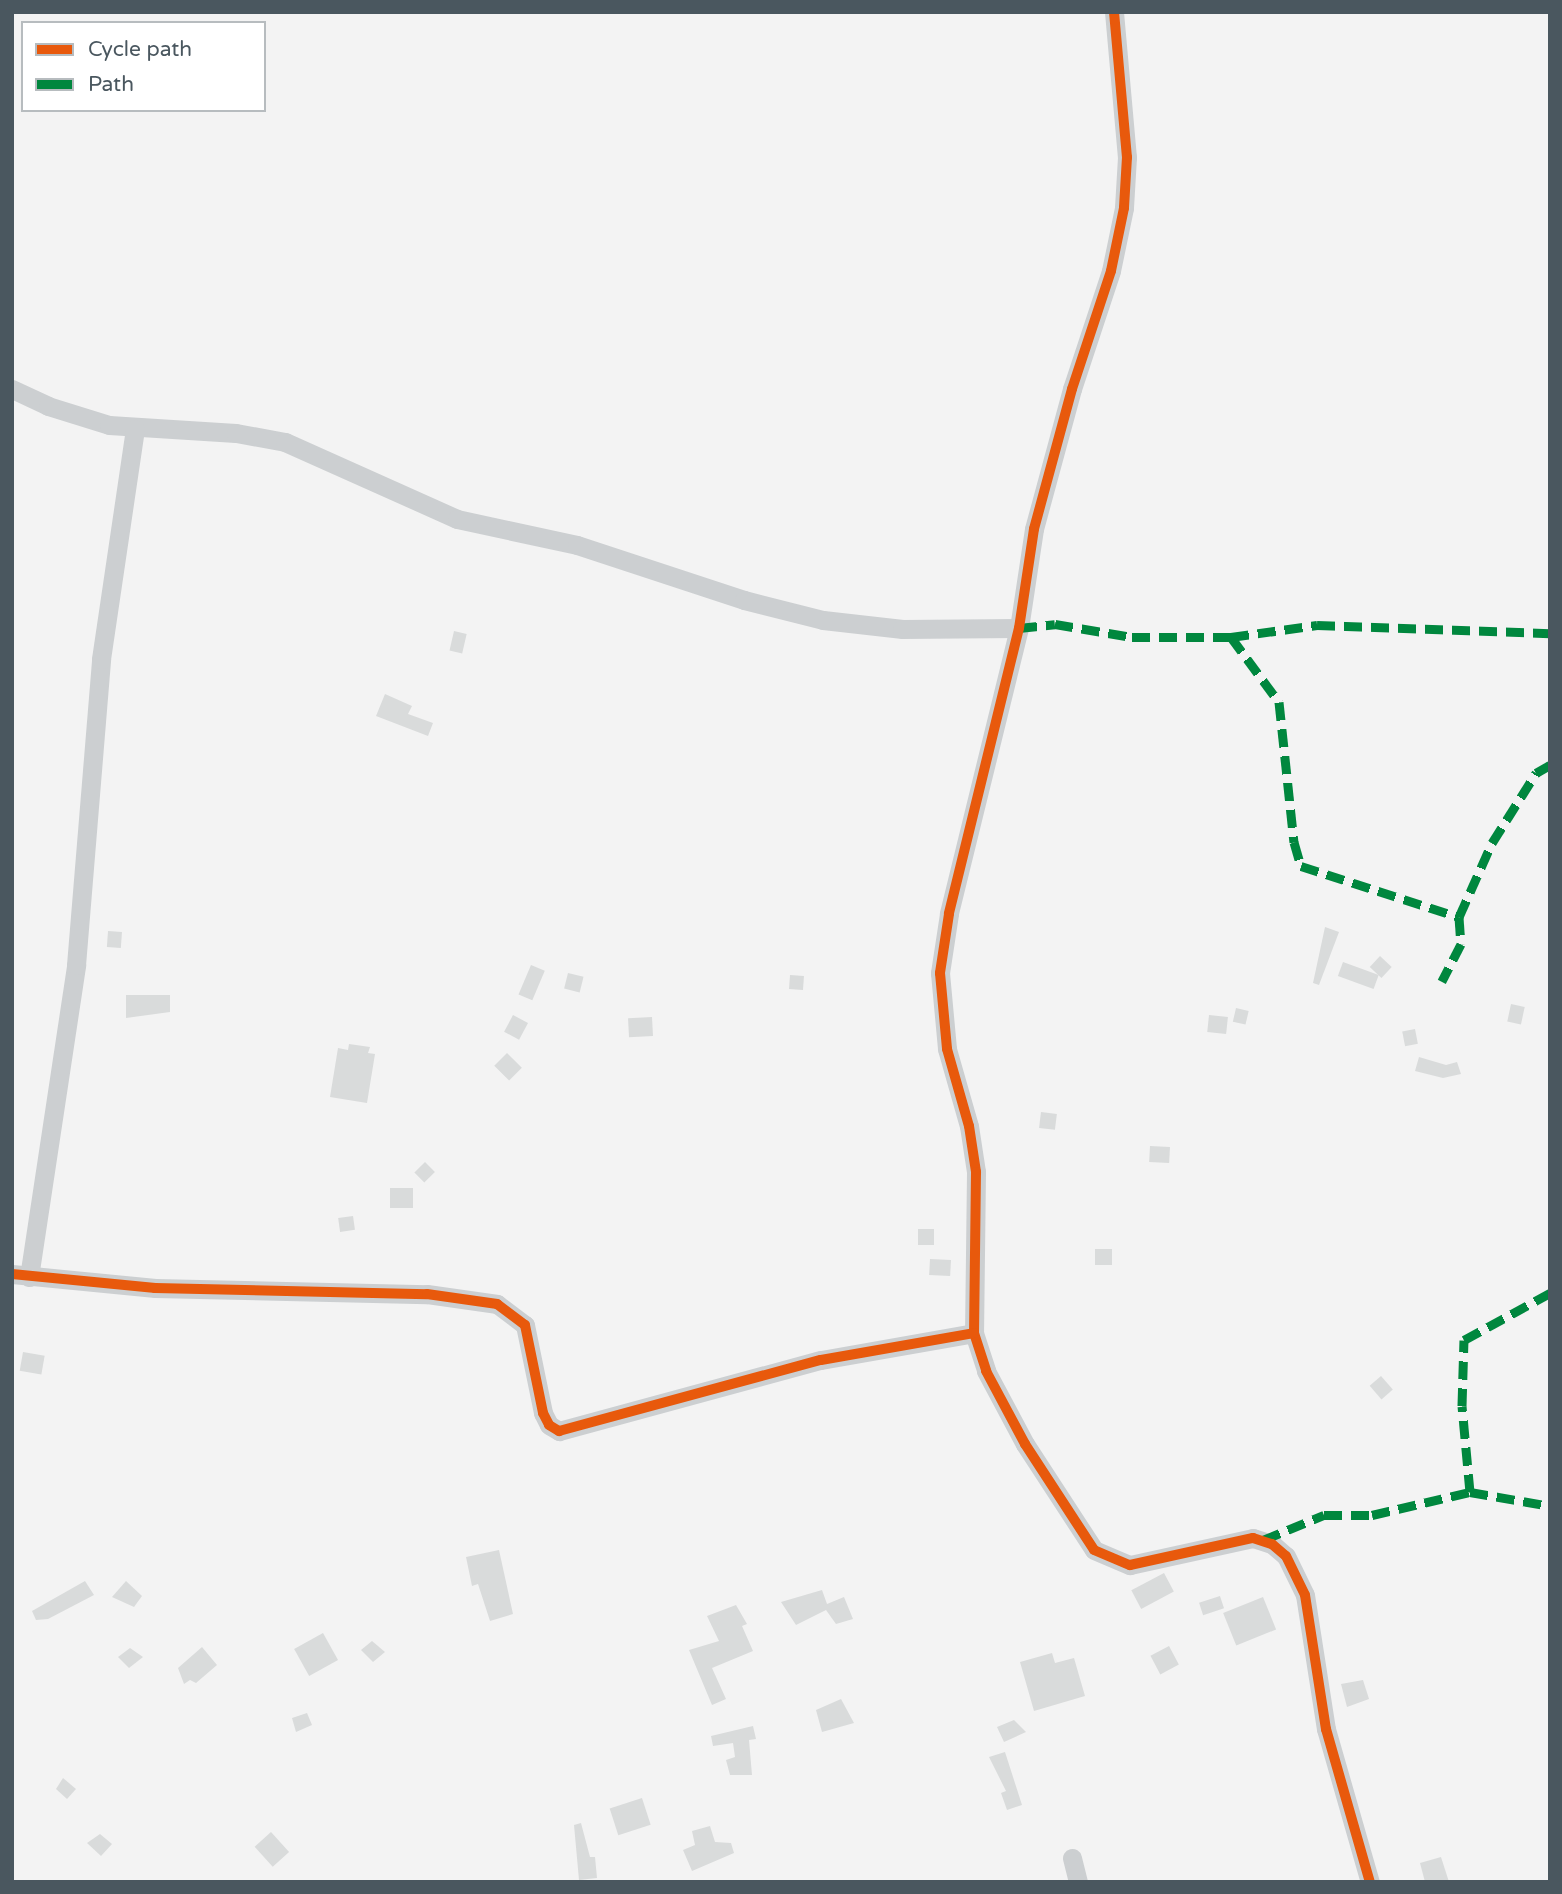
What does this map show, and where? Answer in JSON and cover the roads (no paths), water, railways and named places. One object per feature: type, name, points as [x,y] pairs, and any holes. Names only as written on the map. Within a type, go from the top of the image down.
[{"type":"street","points":[[1114,12],[1127,157],[1124,208],[1108,281],[1052,458],[1034,529],[1019,628],[949,914],[940,973],[947,1049],[969,1126],[976,1172],[974,1333],[986,1371],[1025,1444],[1078,1531],[1101,1555],[1135,1565],[1253,1538],[1272,1544],[1286,1556],[1302,1584],[1326,1729],[1370,1882]]},
{"type":"street","points":[[12,389],[73,415],[135,430],[236,433],[285,442],[457,519],[577,545],[744,600],[822,620],[902,629],[1019,628]]},
{"type":"street","points":[[135,430],[101,659],[76,965],[21,1276],[169,1289],[427,1294],[497,1304],[525,1325],[543,1413],[549,1425],[559,1431],[821,1360],[974,1333]]},
{"type":"street","points":[[1072,1858],[1078,1882]]}]
